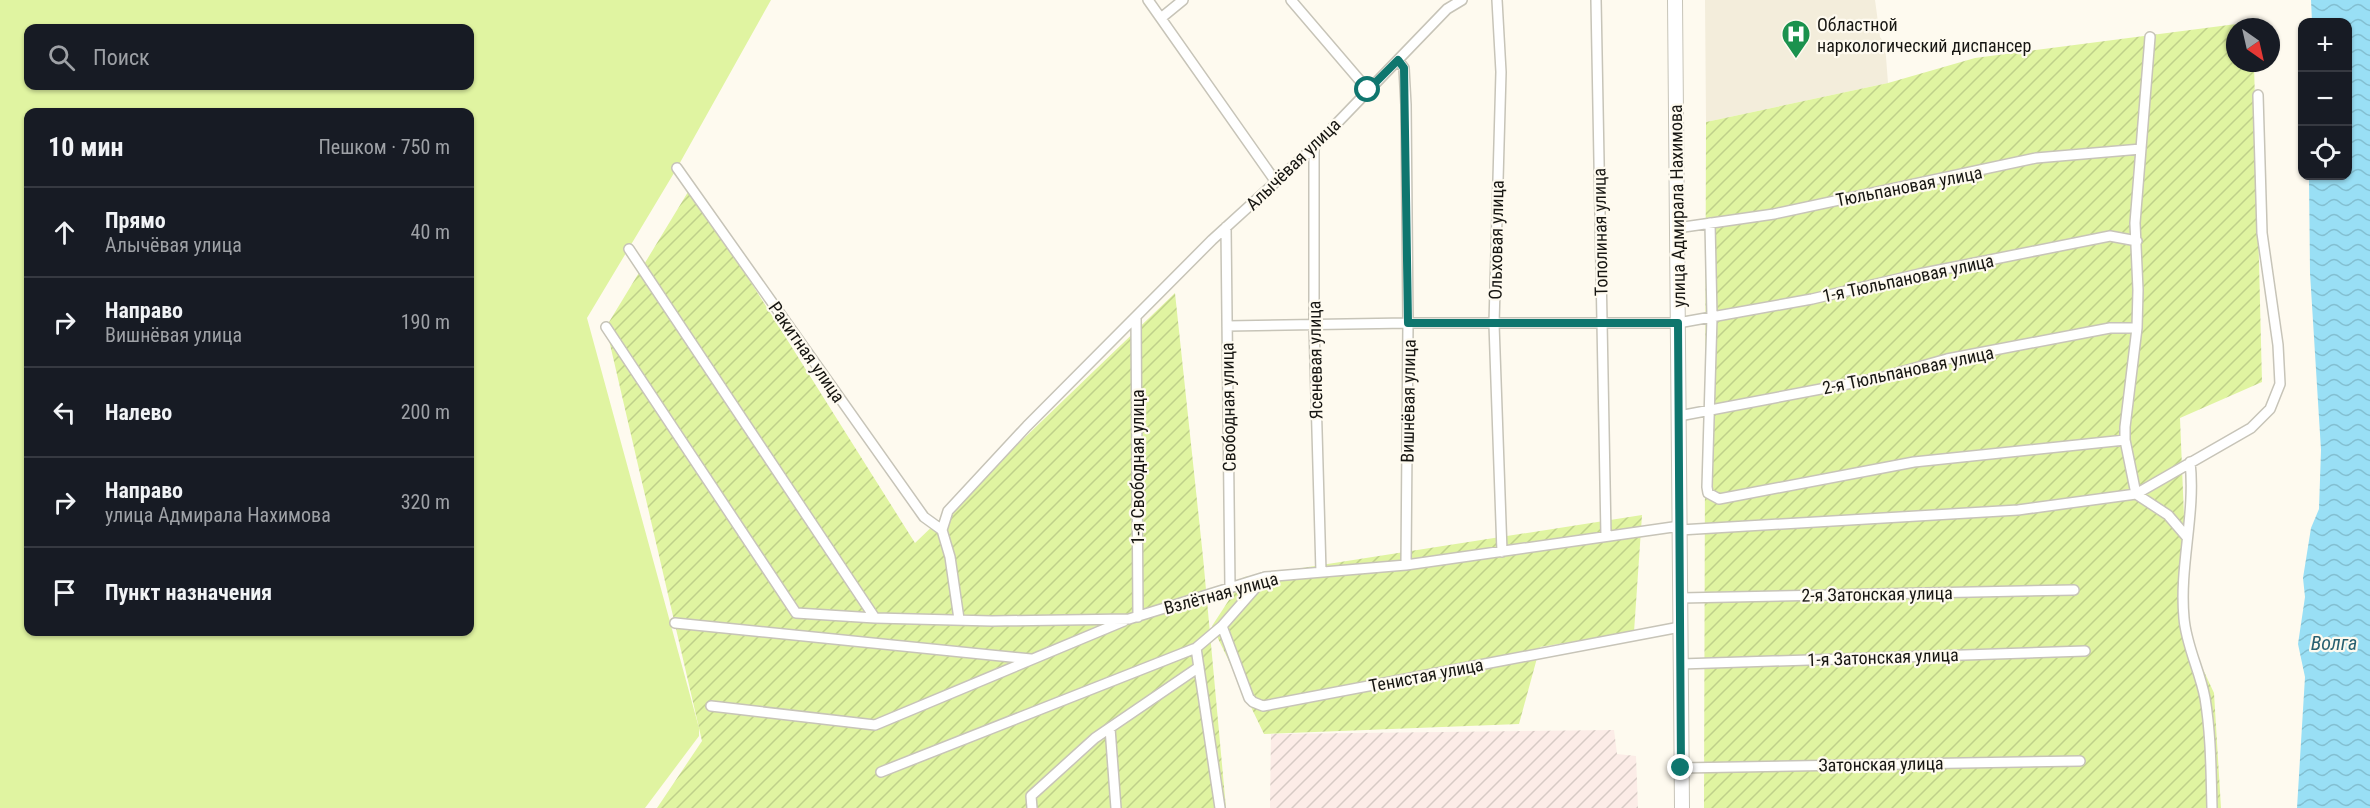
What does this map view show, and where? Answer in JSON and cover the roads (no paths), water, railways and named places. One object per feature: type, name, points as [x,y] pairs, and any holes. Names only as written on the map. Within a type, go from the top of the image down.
[{"type":"main road","name":"улица Адмирала Нахимова","points":[[1675,0],[1682,808]]},
{"type":"street","points":[[1148,0],[1276,182]]},
{"type":"street","points":[[1161,18],[1183,0]]},
{"type":"street","points":[[1291,0],[1368,90]]},
{"type":"street","name":"Алычёвая улица","points":[[942,530],[948,511],[1027,426],[1227,227],[1314,147],[1398,60],[1445,4],[1462,0]]},
{"type":"street","name":"Ольховая улица","points":[[1497,0],[1501,72],[1494,324],[1502,552]]},
{"type":"street","name":"Тополиная улица","points":[[1596,0],[1606,536]]},
{"type":"street","points":[[2150,37],[2135,223],[2137,328],[2125,440],[2136,494],[2168,515],[2186,536]]},
{"type":"street","name":"Вишнёвая улица","points":[[1398,60],[1404,68],[1406,105],[1408,323],[1406,565]]},
{"type":"street","points":[[2136,494],[2234,438],[2261,419],[2270,408],[2280,384],[2278,345],[2262,233],[2259,95]]},
{"type":"street","name":"Ясеневая улица","points":[[1314,147],[1314,325],[1321,572]]},
{"type":"street","name":"Тюльпановая улица","points":[[1677,228],[1774,214],[2036,158],[2142,149]]},
{"type":"street","name":"Ракитная улица","points":[[677,168],[924,517],[942,530]]},
{"type":"street","points":[[1710,223],[1712,317],[1707,488],[1708,493],[1719,499],[1914,462],[2125,440]]},
{"type":"street","name":"Свободная улица","points":[[1227,227],[1230,588]]},
{"type":"street","name":"1-я Тюльпановая улица","points":[[1227,326],[1678,323],[1812,298],[1919,273],[2110,236],[2137,241]]},
{"type":"street","points":[[629,249],[875,618]]},
{"type":"street","name":"1-я Свободная улица","points":[[1133,618],[1136,317]]},
{"type":"street","name":"Взлётная улица","points":[[606,327],[796,613],[992,621],[1133,618],[1265,577],[1406,565],[1606,536],[1680,528],[2018,510],[2136,494]]},
{"type":"street","name":"2-я Тюльпановая улица","points":[[1679,416],[1879,378],[1947,360],[2110,328],[2137,328]]},
{"type":"street","points":[[2190,462],[2192,481],[2186,536],[2184,619],[2193,662],[2205,696],[2210,740],[2212,808]]},
{"type":"street","points":[[942,530],[950,557],[959,619]]},
{"type":"street","points":[[881,772],[1196,648],[1222,626],[1265,577]]},
{"type":"street","name":"2-я Затонская улица","points":[[1681,598],[2074,590]]},
{"type":"street","points":[[711,706],[875,725],[1133,618]]},
{"type":"street","points":[[675,623],[1033,659]]},
{"type":"street","name":"Тенистая улица","points":[[1222,626],[1249,698],[1263,706],[1680,627]]},
{"type":"street","points":[[1196,648],[1220,808]]},
{"type":"street","name":"1-я Затонская улица","points":[[1681,664],[2085,651]]},
{"type":"street","points":[[1032,808],[1031,796],[1095,738],[1199,667]]},
{"type":"street","points":[[1110,728],[1116,808]]},
{"type":"street","name":"Затонская улица","points":[[1681,768],[2080,761]]},
{"type":"water","name":"Волга","points":[[2311,0],[2370,0],[2370,808],[2297,808],[2305,677],[2298,644],[2305,597],[2303,578],[2311,528],[2319,509],[2321,450],[2310,273],[2309,180],[2352,180],[2352,18],[2312,18]]},
{"type":"place","name":"Областной наркологический диспансер","points":[[1796,60]]}]
